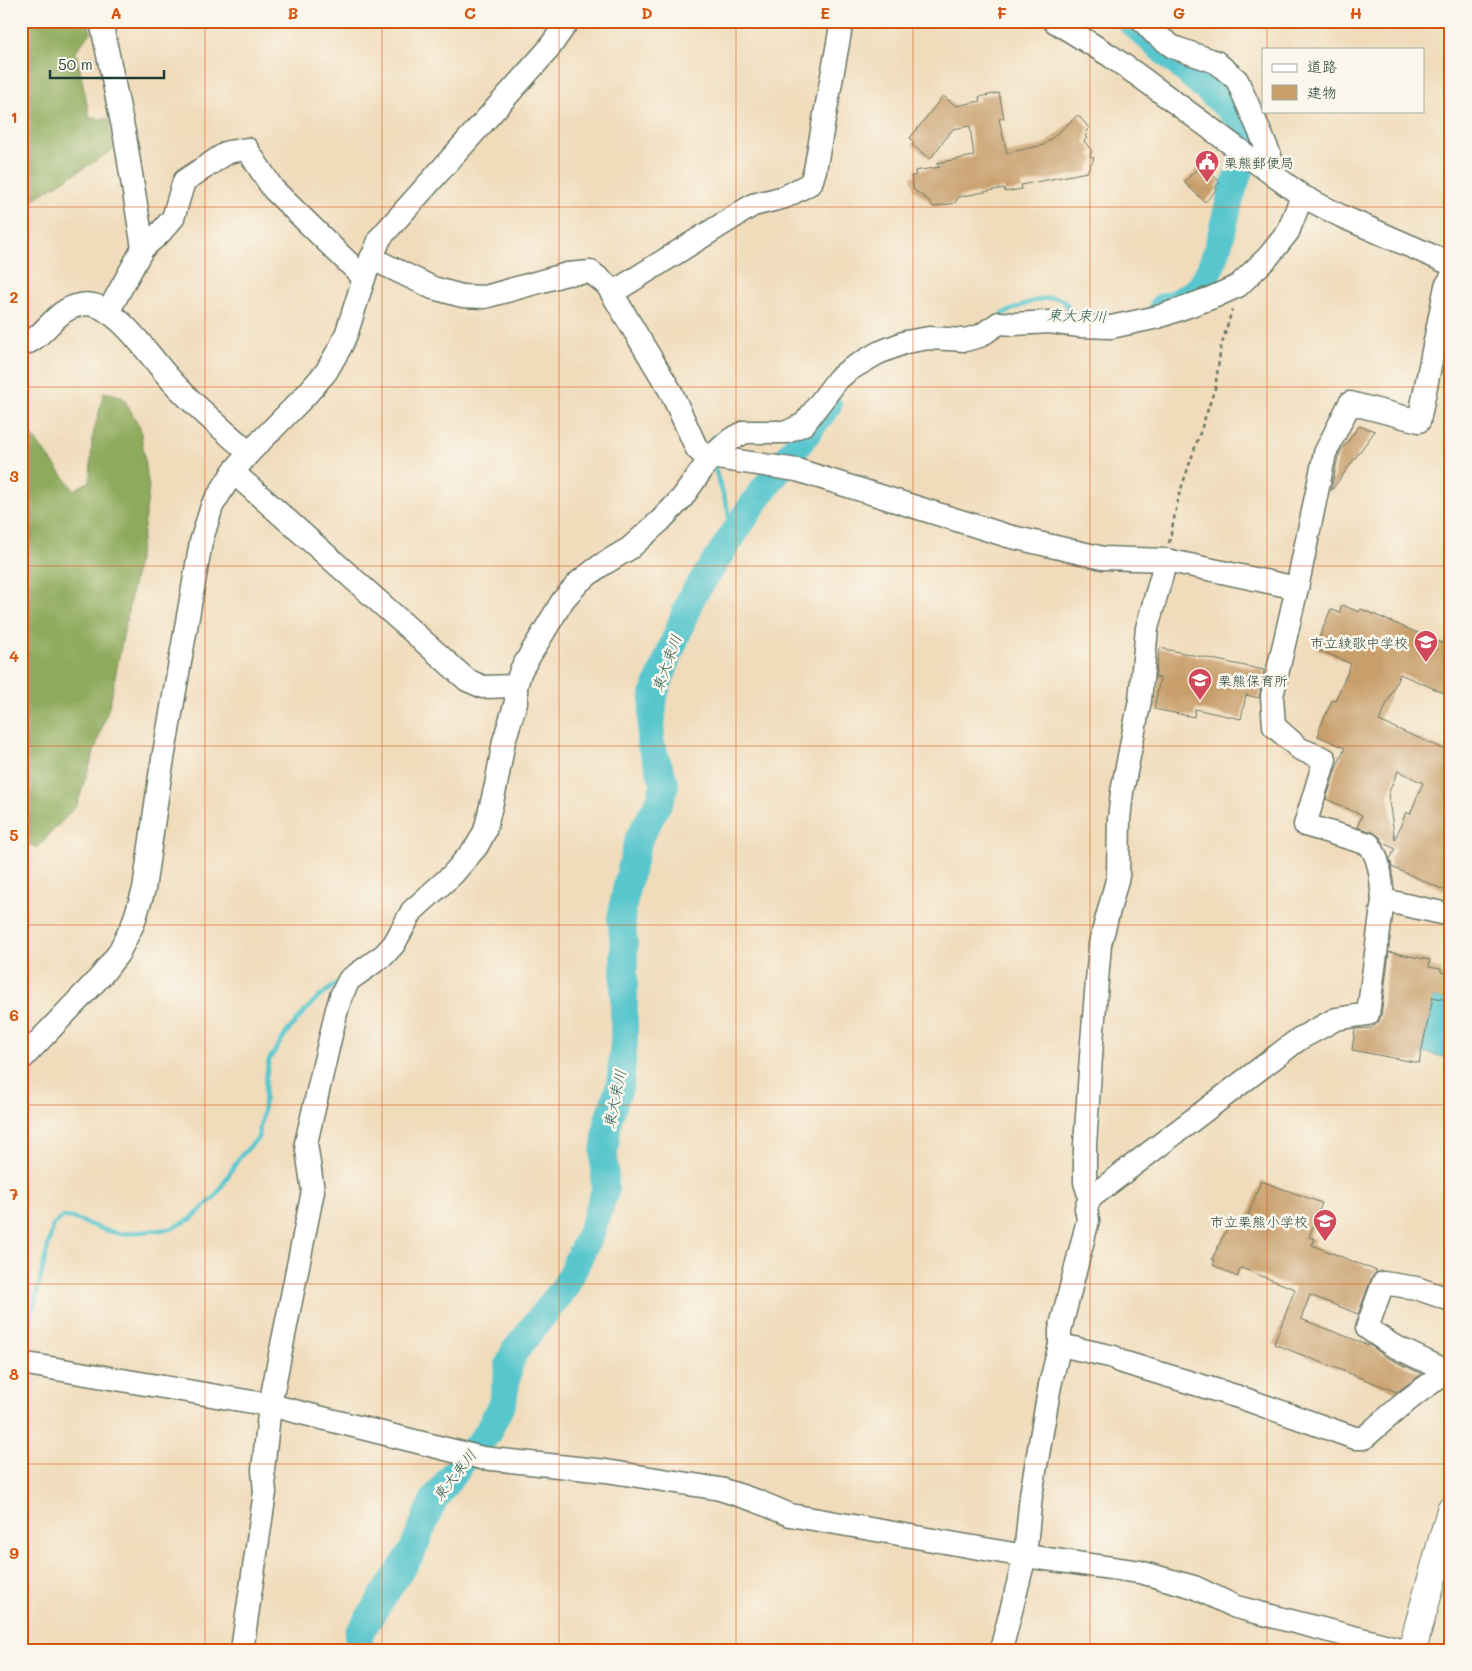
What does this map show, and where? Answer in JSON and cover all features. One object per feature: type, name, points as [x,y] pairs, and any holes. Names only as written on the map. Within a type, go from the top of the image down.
[{"type":"main road","points":[[1412,1650],[1451,1510]]},
{"type":"street","points":[[101,21],[125,137],[143,248]]},
{"type":"street","points":[[21,1060],[48,1034],[101,976],[118,954],[134,924],[144,889],[160,776],[201,542],[212,506],[233,472],[249,453],[326,372],[347,332],[367,268],[380,238],[547,51],[568,21]]},
{"type":"street","points":[[612,293],[753,205],[785,197],[811,183],[842,21]]},
{"type":"street","points":[[1054,21],[1131,71],[1302,196],[1341,216],[1451,264]]},
{"type":"street","points":[[1143,21],[1154,33],[1173,47],[1216,62],[1237,80],[1270,155],[1274,176]]},
{"type":"street","points":[[108,312],[143,248],[173,218],[184,181],[228,152],[247,149],[273,189],[367,268],[462,296],[485,297],[567,274],[591,272],[607,284],[671,392],[697,449],[711,457],[797,470],[1008,536],[1103,558],[1166,560],[1297,588]]},
{"type":"street","points":[[242,1650],[265,1492],[263,1470],[270,1405],[313,1190],[306,1143],[341,996],[349,980],[384,955],[394,944],[412,911],[453,874],[477,846],[485,832],[504,740],[516,702],[513,686],[569,594],[580,581],[600,566],[630,548],[660,521],[682,498],[711,457],[730,440],[745,432],[787,432],[804,424],[838,379],[849,370],[878,353],[906,342],[929,338],[965,340],[980,336],[999,323],[1050,322],[1080,326],[1111,327],[1158,317],[1191,306],[1238,286],[1268,257],[1284,239],[1302,196]]},
{"type":"street","points":[[1001,1650],[1025,1556],[1033,1486],[1050,1386],[1060,1345],[1060,1330],[1088,1220],[1086,1208],[1090,1198],[1299,1039],[1336,1019],[1368,1014],[1383,900],[1380,867],[1376,852],[1369,844],[1305,825],[1324,759],[1300,749],[1274,726],[1272,696],[1325,453],[1350,403],[1419,421],[1446,286],[1451,278]]},
{"type":"street","points":[[21,345],[30,343],[59,314],[77,305],[89,304],[108,312],[122,323],[172,381],[249,453]]},
{"type":"street","points":[[233,472],[467,680],[483,687],[513,686]]},
{"type":"street","points":[[1090,1198],[1085,1182],[1085,1144],[1100,944],[1118,876],[1119,819],[1122,792],[1140,700],[1147,628],[1166,560]]},
{"type":"street","points":[[1383,900],[1451,915]]},
{"type":"street","points":[[1449,1374],[1366,1328],[1383,1284],[1416,1288],[1451,1300]]},
{"type":"street","points":[[1060,1345],[1114,1357],[1119,1361],[1242,1398],[1354,1438],[1364,1438],[1396,1410],[1438,1378],[1449,1374]]},
{"type":"street","points":[[21,1364],[270,1405],[482,1458],[606,1471],[720,1489],[757,1501],[790,1515],[1025,1556],[1140,1572],[1194,1587],[1236,1607],[1404,1650]]},
{"type":"path","points":[[1166,560],[1179,495],[1215,388],[1221,347],[1238,286]]},
{"type":"green space","points":[[21,21],[88,21],[91,32],[76,51],[90,118],[109,119],[113,150],[21,207]]},
{"type":"green space","points":[[104,392],[122,396],[140,427],[149,488],[143,535],[110,703],[77,805],[37,848],[21,841],[21,421],[74,490],[90,481],[92,439]]},
{"type":"water","points":[[1433,997],[1451,1001],[1451,1058],[1421,1052]]},
{"type":"building","points":[[999,93],[1004,118],[999,119],[1007,153],[1044,145],[1078,115],[1089,128],[1085,136],[1087,138],[1084,141],[1092,151],[1090,156],[1094,158],[1087,172],[1021,185],[1022,189],[1005,192],[1004,188],[959,197],[955,203],[934,207],[914,190],[911,176],[916,175],[915,171],[940,167],[936,163],[974,156],[970,126],[953,129],[930,159],[912,145],[914,142],[910,138],[943,96],[956,106],[980,101],[979,97]]},
{"type":"building","points":[[1202,164],[1220,182],[1216,186],[1217,189],[1205,202],[1184,182]]},
{"type":"building","points":[[1359,426],[1375,431],[1331,491],[1338,457]]},
{"type":"building","points":[[1342,605],[1359,612],[1361,609],[1451,647],[1451,696],[1400,674],[1379,721],[1451,752],[1451,798],[1445,812],[1451,814],[1451,893],[1392,867],[1390,859],[1395,849],[1384,843],[1373,832],[1357,827],[1362,815],[1326,799],[1345,748],[1318,736],[1319,730],[1332,700],[1335,701],[1351,664],[1315,648],[1331,609],[1339,613]],"holes":[[[1398,771],[1423,783],[1410,814],[1406,812],[1395,840],[1388,794]]]},
{"type":"building","points":[[1160,648],[1264,670],[1259,698],[1246,695],[1241,719],[1195,709],[1194,717],[1154,709],[1160,678],[1155,677]]},
{"type":"building","points":[[1389,952],[1430,960],[1429,967],[1441,969],[1441,972],[1451,974],[1451,1001],[1433,997],[1419,1063],[1352,1050],[1355,1029],[1371,1028],[1378,1023],[1381,1016]]},
{"type":"building","points":[[1261,1181],[1322,1203],[1309,1237],[1315,1239],[1312,1245],[1377,1271],[1371,1279],[1358,1314],[1310,1295],[1301,1319],[1371,1346],[1386,1357],[1422,1374],[1397,1392],[1274,1344],[1295,1289],[1241,1268],[1237,1277],[1213,1265],[1215,1260],[1212,1259],[1231,1221],[1244,1227]]},
{"type":"waterway","name":"東大束川","points":[[1130,21],[1241,119],[1252,137],[1233,189],[1218,247],[1208,273],[1202,284],[1194,292],[1179,301],[1163,307]]},
{"type":"waterway","points":[[1002,314],[1041,299],[1056,298],[1066,303],[1072,317]]},
{"type":"waterway","name":"東大束川","points":[[361,1650],[358,1635],[412,1552],[433,1501],[462,1462],[487,1434],[503,1401],[509,1365],[514,1352],[565,1287],[591,1232],[605,1191],[604,1154],[608,1120],[620,1085],[624,1041],[624,945],[621,918],[639,838],[660,800],[665,784],[650,742],[654,694],[691,598],[758,497],[828,405]]},
{"type":"waterway","points":[[707,446],[712,438],[724,432]]},
{"type":"waterway","points":[[715,469],[728,510],[731,537]]},
{"type":"waterway","points":[[22,1356],[53,1225],[63,1217],[73,1218],[104,1230],[122,1234],[170,1229],[191,1219],[215,1197],[239,1158],[258,1138],[269,1060],[287,1032],[314,1001],[337,983]]},
{"type":"place","name":"栗熊郵便局","points":[[1207,183]]},
{"type":"place","name":"市立綾歌中学校","points":[[1426,663]]},
{"type":"place","name":"栗熊保育所","points":[[1200,701]]},
{"type":"place","name":"市立栗熊小学校","points":[[1325,1242]]}]
